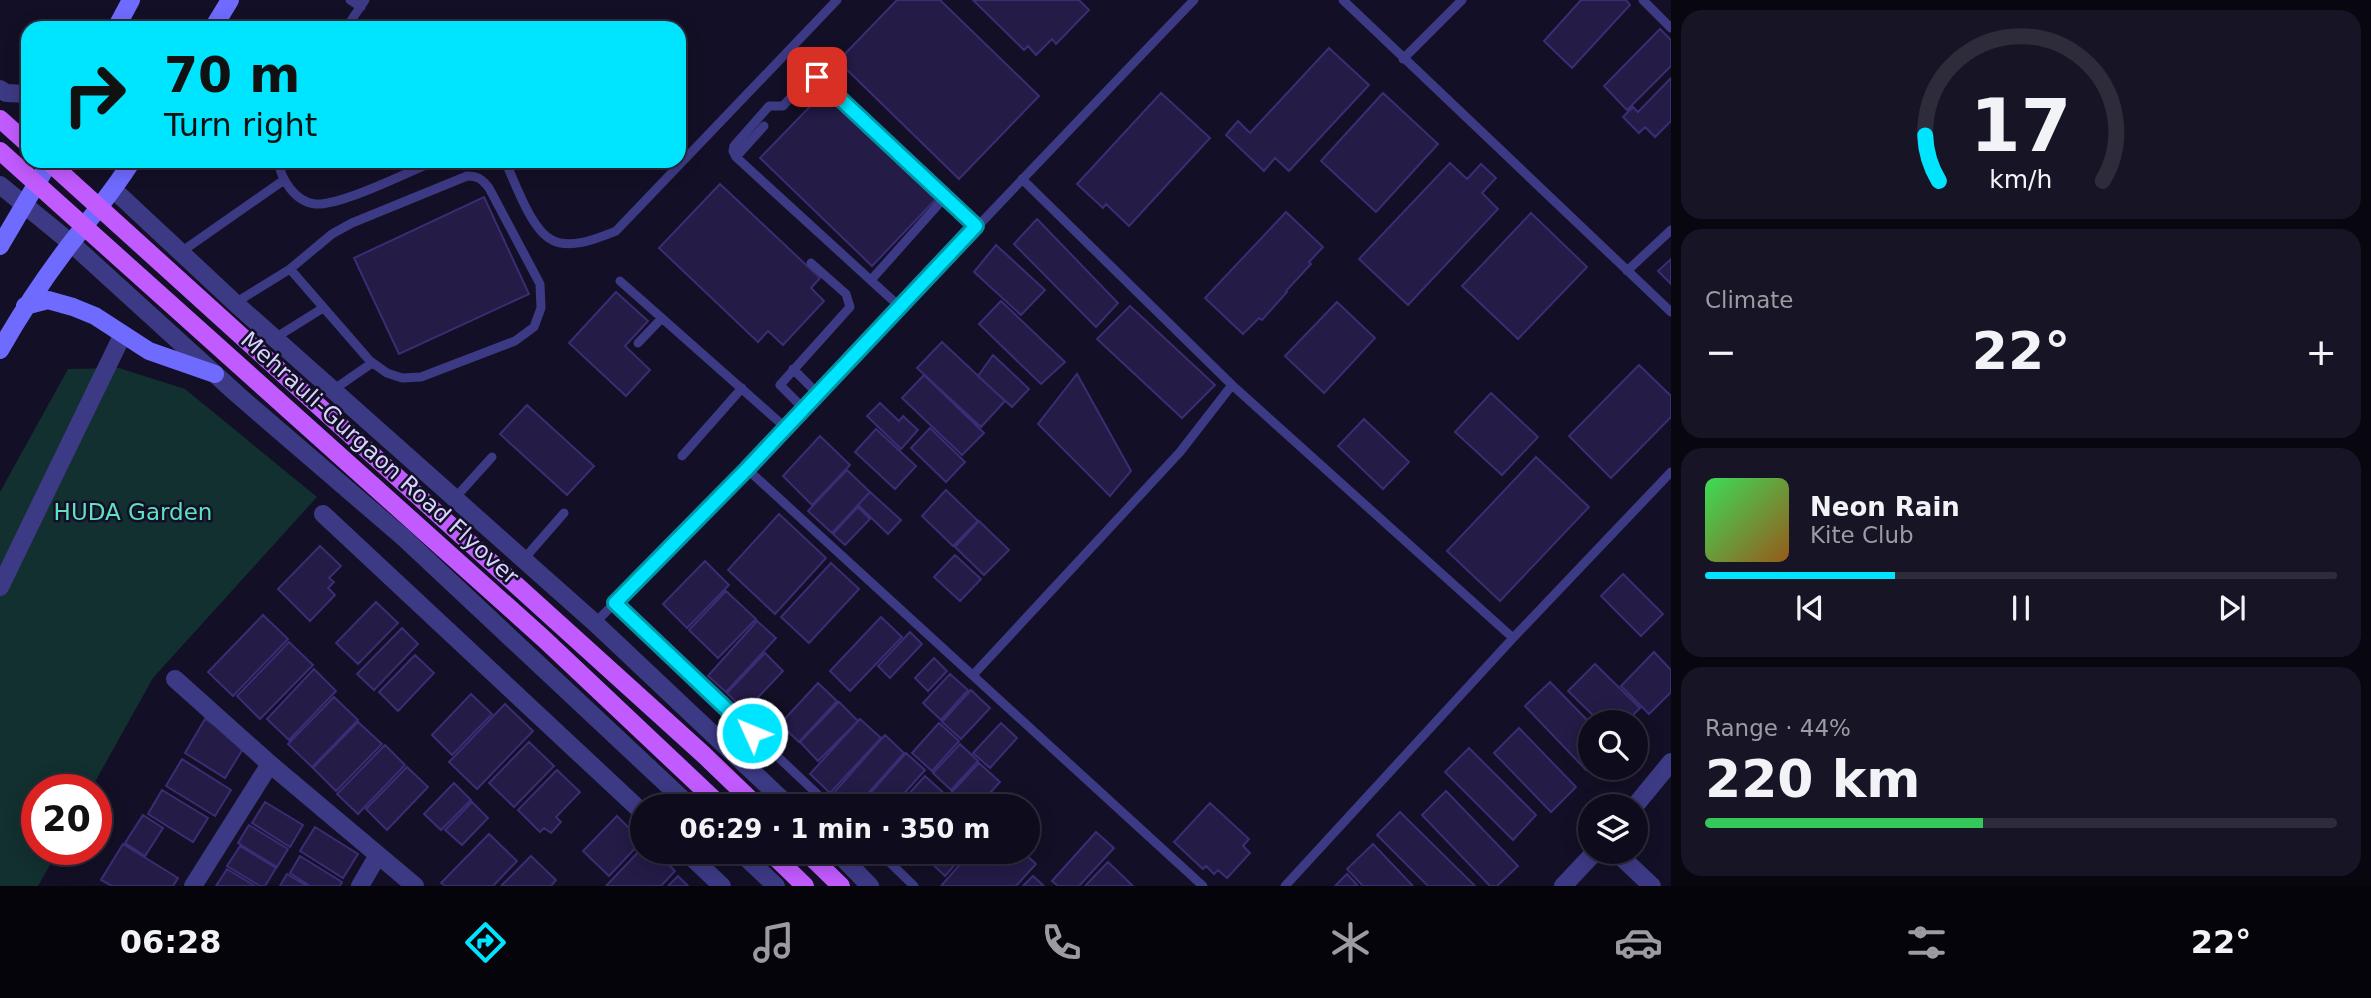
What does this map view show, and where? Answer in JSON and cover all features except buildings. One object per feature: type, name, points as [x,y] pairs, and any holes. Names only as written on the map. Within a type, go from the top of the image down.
[{"type":"main road","points":[[120,21],[131,0]]},
{"type":"main road","points":[[133,21],[141,0]]},
{"type":"main road","points":[[217,21],[230,0]]},
{"type":"main road","points":[[0,119],[21,138]]},
{"type":"main road","name":"Mehrauli-Gurgaon Road Flyover","points":[[0,151],[544,639],[708,794]]},
{"type":"main road","points":[[0,246],[45,168]]},
{"type":"main road","name":"Mehrauli-Gurgaon Road Flyover","points":[[57,168],[744,794]]},
{"type":"main road","points":[[0,350],[25,306],[114,190],[128,168]]},
{"type":"main road","points":[[25,306],[48,300],[73,307],[95,316],[149,351],[215,374]]},
{"type":"main road","points":[[782,864],[805,886]]},
{"type":"main road","points":[[818,864],[841,886]]},
{"type":"street","points":[[0,89],[6,93],[21,93]]},
{"type":"street","points":[[0,185],[71,243],[215,374],[404,538],[677,794]]},
{"type":"street","points":[[114,190],[236,303],[595,623],[776,794]]},
{"type":"street","points":[[152,317],[197,267]]},
{"type":"street","points":[[0,587],[122,335]]},
{"type":"street","points":[[323,514],[630,801]]},
{"type":"street","points":[[175,679],[270,764],[415,886]]},
{"type":"street","points":[[1645,794],[1671,762]]},
{"type":"street","points":[[193,886],[270,764]]},
{"type":"street","points":[[360,886],[378,855]]},
{"type":"street","points":[[699,864],[722,886]]},
{"type":"street","points":[[750,864],[762,878],[776,886]]},
{"type":"street","points":[[849,864],[870,886]]},
{"type":"street","points":[[1563,886],[1584,864]]},
{"type":"street","points":[[1629,864],[1652,886]]},
{"type":"lane","points":[[350,0],[363,3],[351,21]]},
{"type":"lane","points":[[686,158],[837,0]]},
{"type":"lane","points":[[595,623],[747,469],[1194,0]]},
{"type":"lane","points":[[1343,0],[1671,312]]},
{"type":"lane","points":[[1403,59],[1462,0]]},
{"type":"lane","points":[[1643,0],[1671,28]]},
{"type":"lane","points":[[900,307],[736,157],[734,146],[769,106],[783,106],[813,75],[976,226]]},
{"type":"lane","points":[[736,157],[764,126]]},
{"type":"lane","points":[[280,168],[291,190],[312,204],[332,203],[418,168]]},
{"type":"lane","points":[[508,168],[537,227],[552,240],[568,243],[592,240],[616,231],[676,168]]},
{"type":"lane","points":[[236,303],[290,269],[332,234],[352,223],[467,176],[475,176],[482,179],[540,285],[541,308],[534,327],[515,341],[421,377],[402,378],[387,373],[372,363],[290,269]]},
{"type":"lane","points":[[1022,179],[1231,384],[1513,638]]},
{"type":"lane","points":[[181,252],[284,180]]},
{"type":"lane","points":[[871,280],[945,197]]},
{"type":"lane","points":[[1627,271],[1671,230]]},
{"type":"lane","points":[[804,409],[780,384],[850,307],[846,294],[811,263]]},
{"type":"lane","points":[[620,281],[786,428]]},
{"type":"lane","points":[[275,338],[323,308]]},
{"type":"lane","points":[[638,343],[662,318]]},
{"type":"lane","points":[[333,390],[372,363]]},
{"type":"lane","points":[[793,369],[818,394]]},
{"type":"lane","points":[[973,675],[1180,452],[1231,384]]},
{"type":"lane","points":[[682,456],[742,388]]},
{"type":"lane","points":[[455,498],[492,457]]},
{"type":"lane","points":[[747,469],[1203,886]]},
{"type":"lane","points":[[1285,886],[1513,638],[1671,472]]},
{"type":"lane","points":[[523,560],[564,513]]},
{"type":"lane","points":[[615,603],[817,794]]},
{"type":"lane","points":[[891,864],[914,886]]},
{"type":"green space","name":"HUDA Garden","points":[[119,368],[185,389],[317,497],[153,678],[99,774],[21,774],[21,865],[50,865],[38,886],[0,886],[0,492],[68,369]]},
{"type":"route","points":[[752,733],[615,603],[747,469],[976,226],[817,77]]}]
